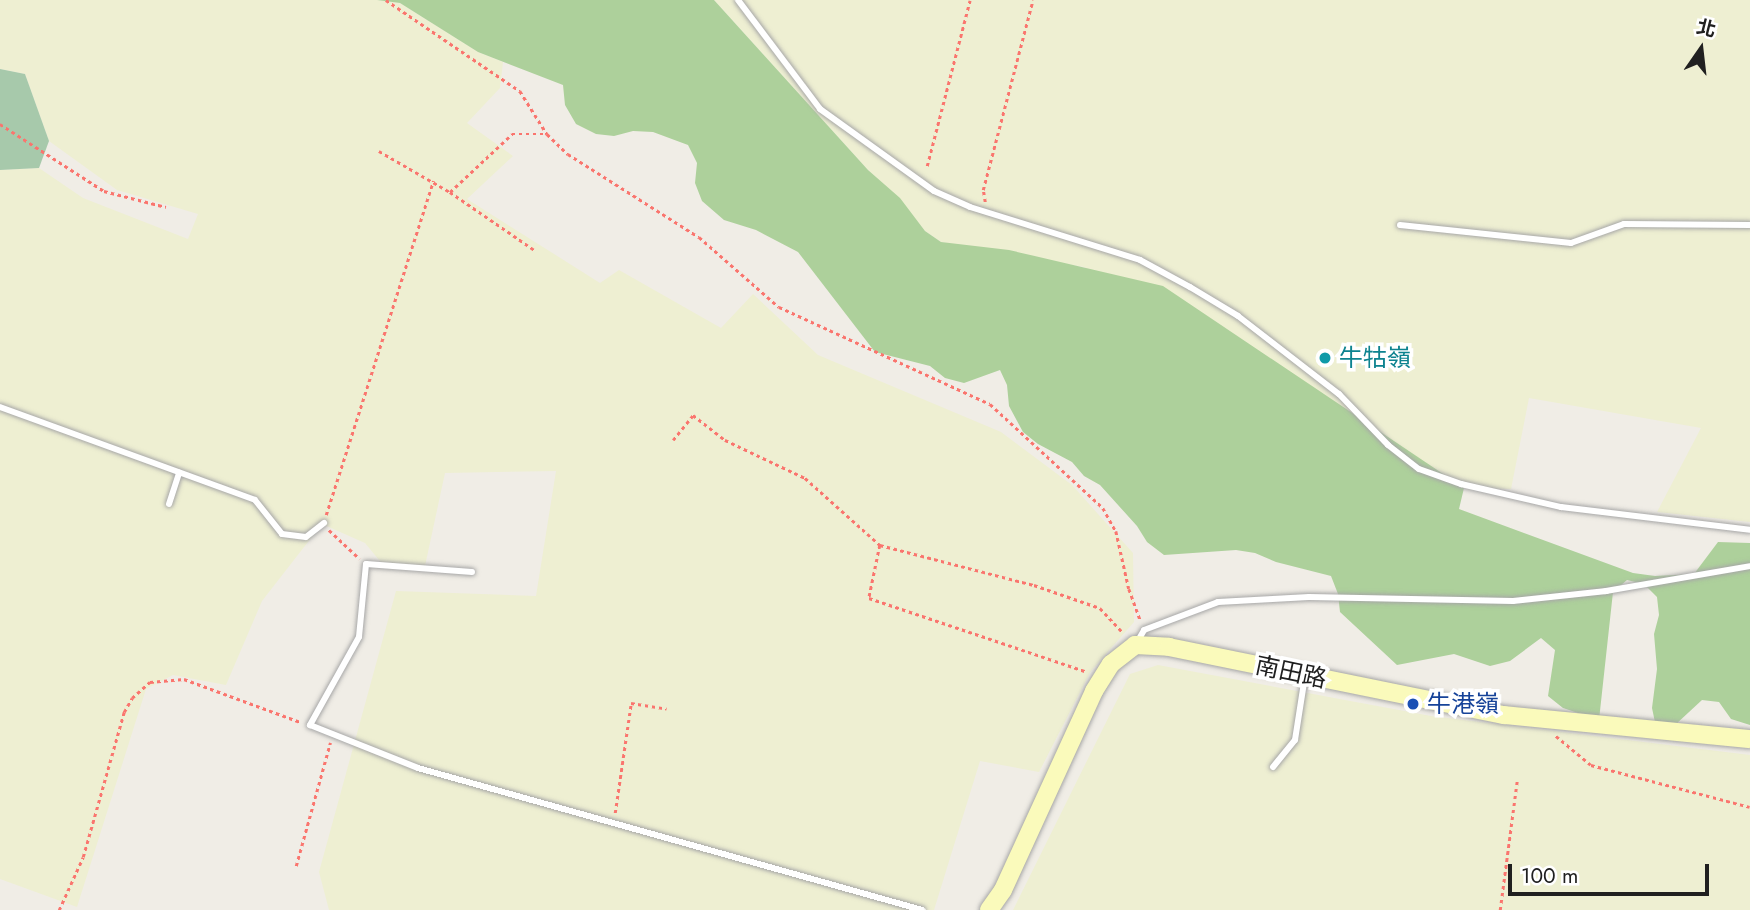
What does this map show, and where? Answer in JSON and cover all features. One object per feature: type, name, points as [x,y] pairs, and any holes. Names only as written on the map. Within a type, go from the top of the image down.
[{"type":"main road","name":"南田路","points":[[1140,638],[1169,647],[1537,720],[1750,740]]},
{"type":"main road","points":[[989,910],[1003,890],[1103,677],[1111,664],[1140,638]]},
{"type":"lane","points":[[738,0],[820,108],[934,191],[987,212],[1140,261],[1190,286],[1238,316],[1339,394],[1388,445],[1419,469],[1461,484],[1561,508],[1750,530]]},
{"type":"lane","points":[[1400,225],[1571,243],[1624,225],[1750,225]]},
{"type":"lane","points":[[0,407],[255,500],[282,534],[306,537],[324,523]]},
{"type":"lane","points":[[169,504],[179,474]]},
{"type":"lane","points":[[472,572],[366,564],[359,637],[310,725],[418,768],[922,910]]},
{"type":"lane","points":[[1140,638],[1218,602],[1309,597],[1513,601],[1606,591],[1750,566]]},
{"type":"lane","points":[[1273,767],[1295,740],[1305,675]]},
{"type":"path","points":[[386,0],[520,91],[547,134],[568,154],[699,237],[779,307],[990,404],[1103,508],[1116,531],[1140,638]]},
{"type":"path","points":[[927,166],[970,0]]},
{"type":"path","points":[[987,212],[984,190],[1033,0]]},
{"type":"path","points":[[0,124],[104,191],[166,208]]},
{"type":"path","points":[[450,192],[512,134],[547,134]]},
{"type":"path","points":[[379,151],[433,181],[536,251]]},
{"type":"path","points":[[366,564],[324,523],[433,181]]},
{"type":"path","points":[[673,440],[694,415],[725,440],[805,478],[880,545],[1034,585],[1100,608],[1140,638]]},
{"type":"path","points":[[880,545],[869,598],[1103,677]]},
{"type":"path","points":[[59,910],[83,857],[124,712],[132,698],[150,682],[184,679],[310,725]]},
{"type":"path","points":[[613,823],[631,703],[667,709]]},
{"type":"path","points":[[1537,720],[1591,765],[1750,807]]},
{"type":"path","points":[[296,866],[332,736]]},
{"type":"path","points":[[1500,910],[1517,780]]},
{"type":"green space","points":[[0,0],[377,0],[400,3],[478,52],[503,62],[500,88],[467,123],[513,156],[467,199],[600,283],[619,270],[721,328],[753,294],[818,355],[1001,432],[1072,485],[1133,553],[1134,622],[1091,671],[1039,772],[980,761],[934,910],[329,910],[319,872],[396,591],[536,596],[556,471],[445,473],[425,566],[384,566],[365,543],[322,524],[262,601],[226,685],[173,675],[146,689],[77,907],[0,879],[0,170],[39,168],[83,198],[188,239],[198,214],[117,190],[49,141],[25,74],[0,69]]},
{"type":"green space","points":[[377,0],[714,0],[868,170],[900,198],[925,231],[941,242],[1009,250],[1163,286],[1464,488],[1459,509],[1633,573],[1655,576],[1694,574],[1718,542],[1750,543],[1750,725],[1731,719],[1719,702],[1702,700],[1675,725],[1656,727],[1652,708],[1657,669],[1654,634],[1659,615],[1657,597],[1644,584],[1627,580],[1613,592],[1599,720],[1563,708],[1548,696],[1555,650],[1541,638],[1510,661],[1490,666],[1454,654],[1397,665],[1340,612],[1338,594],[1331,576],[1276,562],[1255,553],[1236,550],[1164,555],[1147,542],[1137,526],[1100,485],[1084,476],[1072,462],[1038,444],[1023,432],[1009,406],[1007,385],[1000,370],[964,383],[945,378],[930,366],[875,352],[798,252],[756,230],[724,220],[702,201],[695,183],[697,163],[688,145],[653,132],[633,131],[614,136],[596,134],[576,124],[565,105],[563,85],[478,52],[400,3]]},
{"type":"green space","points":[[714,0],[1750,0],[1750,522],[1657,512],[1701,428],[1529,398],[1511,489],[1464,488],[1084,267],[941,242],[925,231],[899,198],[868,170]]},
{"type":"green space","points":[[0,69],[25,74],[49,141],[39,168],[0,170]]},
{"type":"green space","points":[[1158,665],[1431,716],[1750,755],[1750,910],[1013,910],[1130,674]]},
{"type":"place","name":"牛牯嶺","points":[[1325,358]]},
{"type":"place","name":"牛港嶺","points":[[1413,704]]}]
